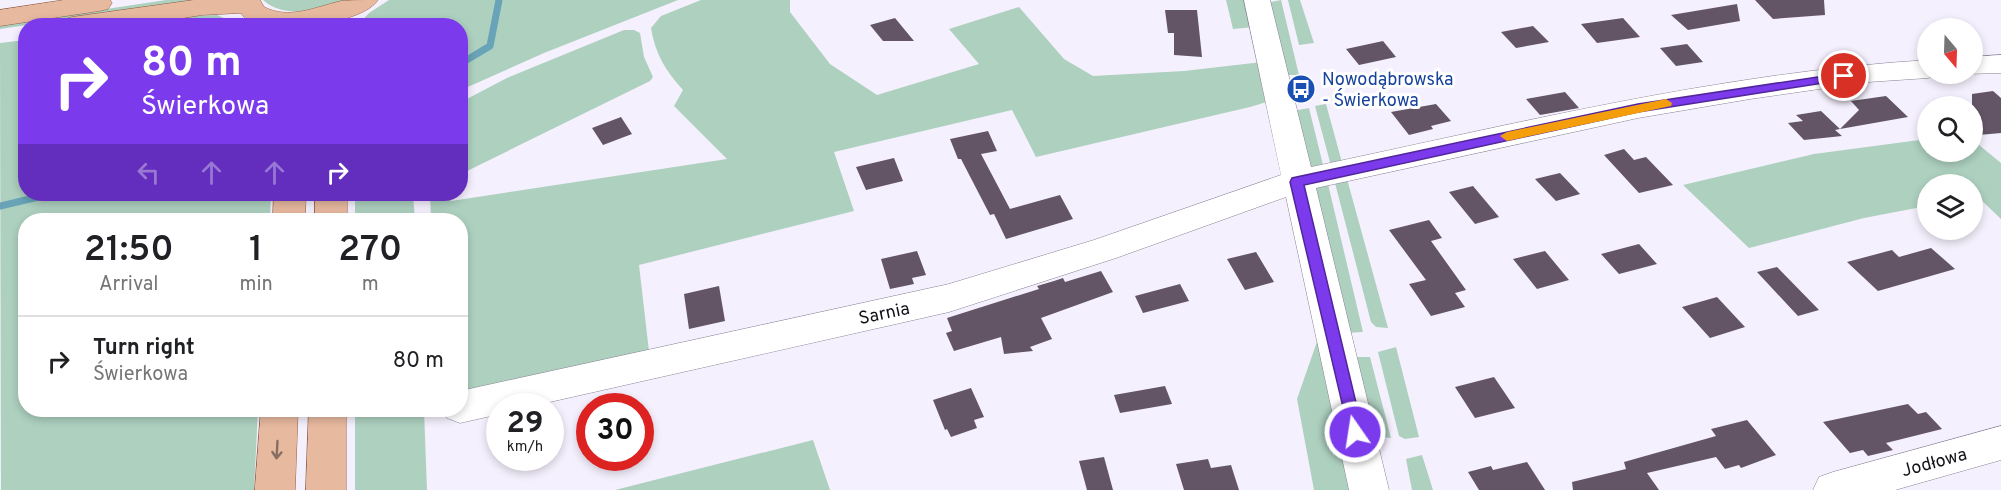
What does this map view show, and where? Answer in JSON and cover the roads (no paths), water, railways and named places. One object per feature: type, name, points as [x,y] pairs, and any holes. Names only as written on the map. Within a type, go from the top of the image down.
[{"type":"main road","points":[[0,18],[119,0]]},
{"type":"main road","points":[[339,18],[365,0]]},
{"type":"main road","points":[[127,18],[247,2],[257,14],[271,18]]},
{"type":"main road","points":[[0,36],[18,33]]},
{"type":"main road","points":[[275,490],[279,417]]},
{"type":"main road","points":[[326,490],[327,417]]},
{"type":"street","points":[[1257,0],[1369,490]]},
{"type":"street","points":[[1983,65],[2001,64]]},
{"type":"street","name":"Sarnia","points":[[468,405],[950,298],[1104,249],[1297,182],[1638,108],[1774,86],[1917,70]]},
{"type":"street","name":"Jodłowa","points":[[1833,490],[2001,443]]},
{"type":"waterway","points":[[468,59],[490,46],[499,0]]},
{"type":"waterway","points":[[0,206],[21,201]]},
{"type":"place","name":"Nowodąbrowska - Świerkowa","points":[[1301,89]]}]
